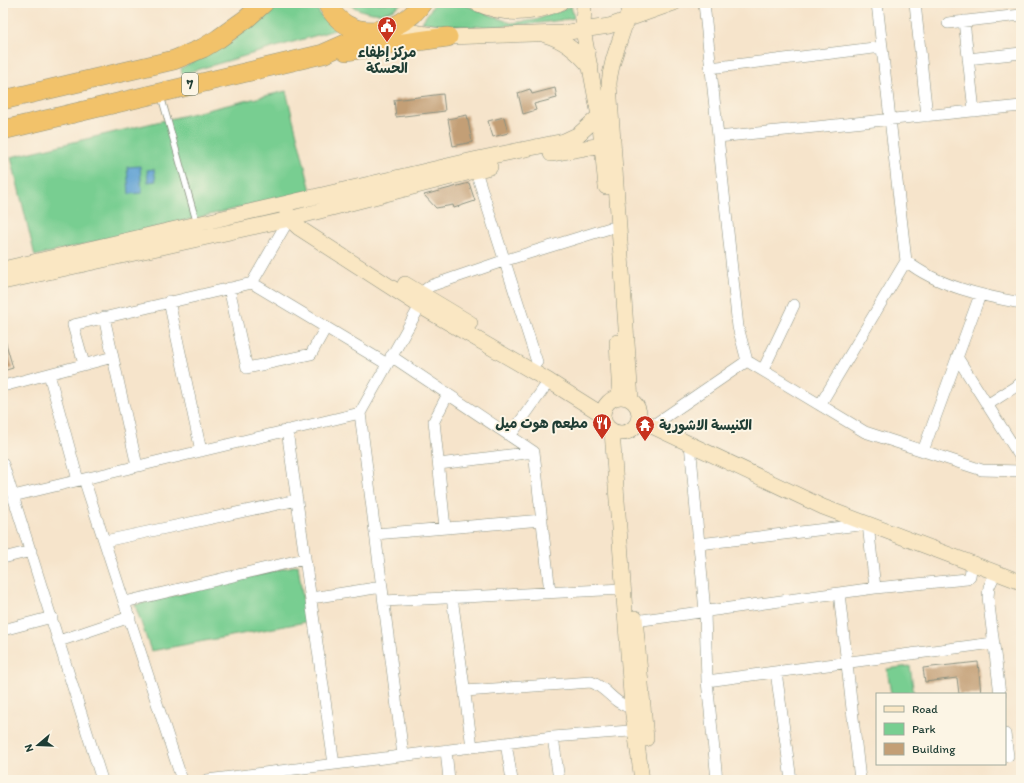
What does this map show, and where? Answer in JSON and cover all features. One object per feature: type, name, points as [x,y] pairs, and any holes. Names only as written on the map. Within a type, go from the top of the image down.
[{"type":"highway","name":"7","points":[[3,100],[174,60],[203,48],[218,39],[264,3]]},
{"type":"highway","points":[[327,3],[341,20],[357,29],[383,30]]},
{"type":"highway","name":"7","points":[[3,130],[323,54],[405,22],[416,12],[422,3]]},
{"type":"highway","points":[[323,54],[448,37]]},
{"type":"street","points":[[476,3],[504,12],[522,13],[537,11],[560,3]]},
{"type":"street","points":[[584,3],[583,30],[592,68],[599,116],[626,398],[639,410],[646,423],[823,506],[1021,582]]},
{"type":"street","points":[[626,398],[609,84],[614,52],[626,20],[630,3]]},
{"type":"street","points":[[383,30],[448,37],[538,34],[583,30],[609,26],[674,3]]},
{"type":"street","points":[[704,3],[738,327],[747,361],[865,432],[982,470],[1021,471]]},
{"type":"street","points":[[820,405],[906,261],[877,3]]},
{"type":"street","points":[[915,3],[927,116]]},
{"type":"street","points":[[948,23],[1021,15]]},
{"type":"street","points":[[964,21],[974,111]]},
{"type":"street","points":[[538,34],[566,45],[582,57],[592,68]]},
{"type":"street","points":[[710,68],[882,47]]},
{"type":"street","points":[[968,59],[1021,53]]},
{"type":"street","points":[[718,137],[1021,106]]},
{"type":"street","points":[[3,282],[294,218],[474,165],[564,141],[579,134],[599,116]]},
{"type":"street","points":[[3,269],[289,202],[474,165],[602,145]]},
{"type":"street","points":[[474,165],[503,261],[537,362]]},
{"type":"street","points":[[289,202],[299,228],[420,300],[549,381],[604,411]]},
{"type":"street","points":[[252,283],[294,218]]},
{"type":"street","points":[[403,755],[360,412],[420,300],[430,286],[503,261],[610,228]]},
{"type":"street","points":[[906,261],[919,272],[980,295],[1021,303]]},
{"type":"street","points":[[84,364],[73,325],[169,301],[252,283],[326,327],[389,360],[448,394],[534,452],[550,592]]},
{"type":"street","points":[[229,288],[247,368],[311,354],[326,327]]},
{"type":"street","points":[[923,451],[980,295]]},
{"type":"street","points":[[420,300],[537,362],[604,411]]},
{"type":"street","points":[[169,301],[201,451]]},
{"type":"street","points":[[762,370],[794,305]]},
{"type":"street","points":[[104,317],[137,466]]},
{"type":"street","points":[[3,386],[113,357]]},
{"type":"street","points":[[957,357],[1021,458]]},
{"type":"street","points":[[626,398],[611,400],[604,411],[605,425],[617,433],[631,431],[646,423],[747,361]]},
{"type":"street","points":[[48,374],[81,480],[105,541],[182,780]]},
{"type":"street","points":[[510,436],[549,381]]},
{"type":"street","points":[[987,405],[1021,383]]},
{"type":"street","points":[[445,528],[434,421],[448,394]]},
{"type":"street","points":[[9,491],[81,480],[360,412]]},
{"type":"street","points":[[287,430],[334,764]]},
{"type":"street","points":[[617,433],[623,589],[632,708],[640,731],[650,780]]},
{"type":"street","points":[[617,433],[635,621],[642,780]]},
{"type":"street","points":[[690,443],[705,612],[707,681],[717,780]]},
{"type":"street","points":[[439,464],[534,452]]},
{"type":"street","points":[[3,464],[9,491],[31,551],[102,780]]},
{"type":"street","points":[[105,541],[297,500]]},
{"type":"street","points":[[375,534],[542,520]]},
{"type":"street","points":[[699,544],[868,524]]},
{"type":"street","points":[[868,524],[875,588]]},
{"type":"street","points":[[3,558],[31,551]]},
{"type":"street","points":[[125,602],[304,559]]},
{"type":"street","points":[[635,621],[875,588],[967,579],[970,576],[972,563]]},
{"type":"street","points":[[996,572],[989,587],[988,597],[1000,693]]},
{"type":"street","points":[[311,598],[382,587]]},
{"type":"street","points":[[384,601],[623,589]]},
{"type":"street","points":[[839,593],[860,780]]},
{"type":"street","points":[[452,597],[472,747]]},
{"type":"street","points":[[3,630],[52,617]]},
{"type":"street","points":[[59,641],[130,617]]},
{"type":"street","points":[[707,681],[993,643]]},
{"type":"street","points":[[776,672],[791,780]]},
{"type":"street","points":[[465,691],[591,682],[604,689],[615,702],[632,708]]},
{"type":"street","points":[[207,780],[264,776],[334,764],[553,737],[640,731]]},
{"type":"street","points":[[553,737],[559,780]]},
{"type":"street","points":[[1006,741],[1008,756]]},
{"type":"street","points":[[506,743],[512,780]]},
{"type":"street","points":[[446,750],[449,780]]},
{"type":"lane","points":[[160,92],[197,224]]},
{"type":"green space","points":[[274,3],[314,3],[321,16],[335,30],[182,74],[181,68],[231,42]]},
{"type":"green space","points":[[347,3],[402,3],[389,11],[375,13],[361,10]]},
{"type":"green space","points":[[435,3],[460,3],[511,23],[536,20],[571,6],[574,18],[535,24],[479,27],[422,22]]},
{"type":"green space","points":[[286,91],[311,191],[35,256],[11,157]]},
{"type":"green space","points":[[298,565],[306,622],[151,651],[135,605]]},
{"type":"green space","points":[[910,666],[914,693],[891,693],[887,669]]},
{"type":"water","points":[[140,166],[142,193],[129,194],[127,167]]},
{"type":"water","points":[[154,169],[156,181],[148,182],[147,170]]},
{"type":"building","points":[[555,88],[557,98],[534,104],[536,110],[523,114],[518,93],[530,89],[532,94]]},
{"type":"building","points":[[443,94],[445,111],[396,117],[394,100]]},
{"type":"building","points":[[467,115],[472,142],[453,146],[448,119]]},
{"type":"building","points":[[504,117],[508,133],[493,137],[488,121]]},
{"type":"building","points":[[469,183],[475,201],[454,208],[453,205],[436,208],[424,195]]},
{"type":"building","points":[[3,340],[5,340],[13,368],[3,371]]},
{"type":"building","points":[[978,662],[981,693],[959,693],[957,678],[925,682],[923,668]]},
{"type":"place","name":"مركز إطفاء الحسكة","points":[[387,43]]},
{"type":"place","name":"مطعم هوت ميل","points":[[602,440]]},
{"type":"place","name":"الكنيسة الاشورية","points":[[645,442]]}]
